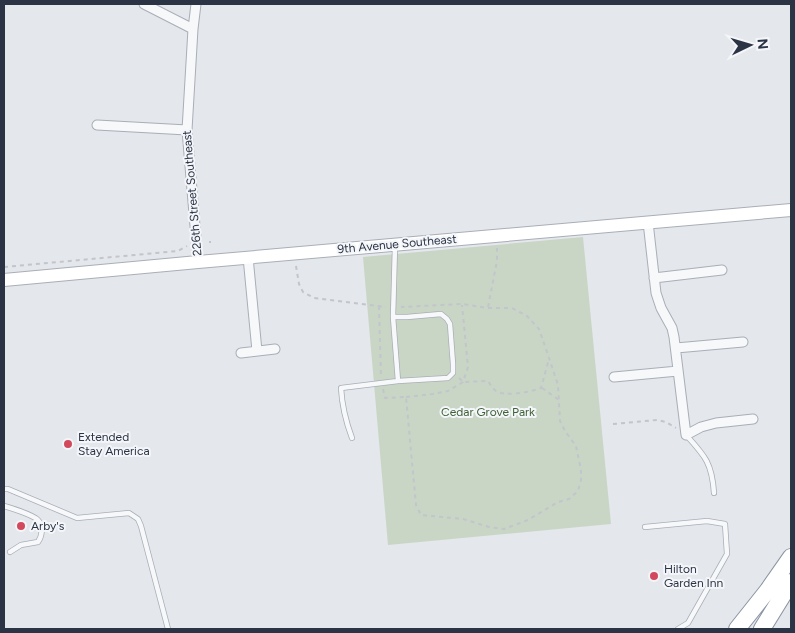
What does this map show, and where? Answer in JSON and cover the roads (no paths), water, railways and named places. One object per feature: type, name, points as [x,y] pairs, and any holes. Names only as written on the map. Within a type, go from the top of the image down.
[{"type":"highway","points":[[737,629],[791,557]]},
{"type":"highway","points":[[762,629],[791,582]]},
{"type":"highway","points":[[772,629],[791,598]]},
{"type":"main road","name":"9th Avenue Southeast","points":[[4,280],[791,210]]},
{"type":"street","points":[[144,4],[193,29]]},
{"type":"street","name":"226th Street Southeast","points":[[196,4],[186,130],[198,262]]},
{"type":"street","points":[[97,125],[186,130]]},
{"type":"street","points":[[648,222],[656,293],[661,308],[672,328],[676,348],[686,435],[716,423],[753,419]]},
{"type":"street","points":[[248,257],[257,351]]},
{"type":"street","points":[[654,278],[722,270]]},
{"type":"street","points":[[676,348],[742,342]]},
{"type":"street","points":[[241,353],[275,349]]},
{"type":"street","points":[[614,377],[678,371]]},
{"type":"lane","points":[[395,244],[393,317],[398,381]]},
{"type":"lane","points":[[352,438],[342,406],[341,388],[398,381],[448,378],[452,373],[450,324],[447,319],[441,314],[393,317]]},
{"type":"lane","points":[[686,435],[708,461],[713,478],[714,493]]},
{"type":"lane","points":[[4,489],[8,488],[77,518],[128,513],[138,519],[168,629]]},
{"type":"lane","points":[[4,506],[37,519],[41,525],[42,536],[38,542],[21,545],[10,552]]},
{"type":"lane","points":[[645,527],[707,521],[724,524],[727,554],[688,623],[678,629]]},
{"type":"place","name":"Extended Stay America","points":[[68,444]]},
{"type":"place","name":"Arby's","points":[[21,526]]},
{"type":"place","name":"Hilton Garden Inn","points":[[654,576]]},
{"type":"park label","name":"Cedar Grove Park","points":[[488,412]]}]
